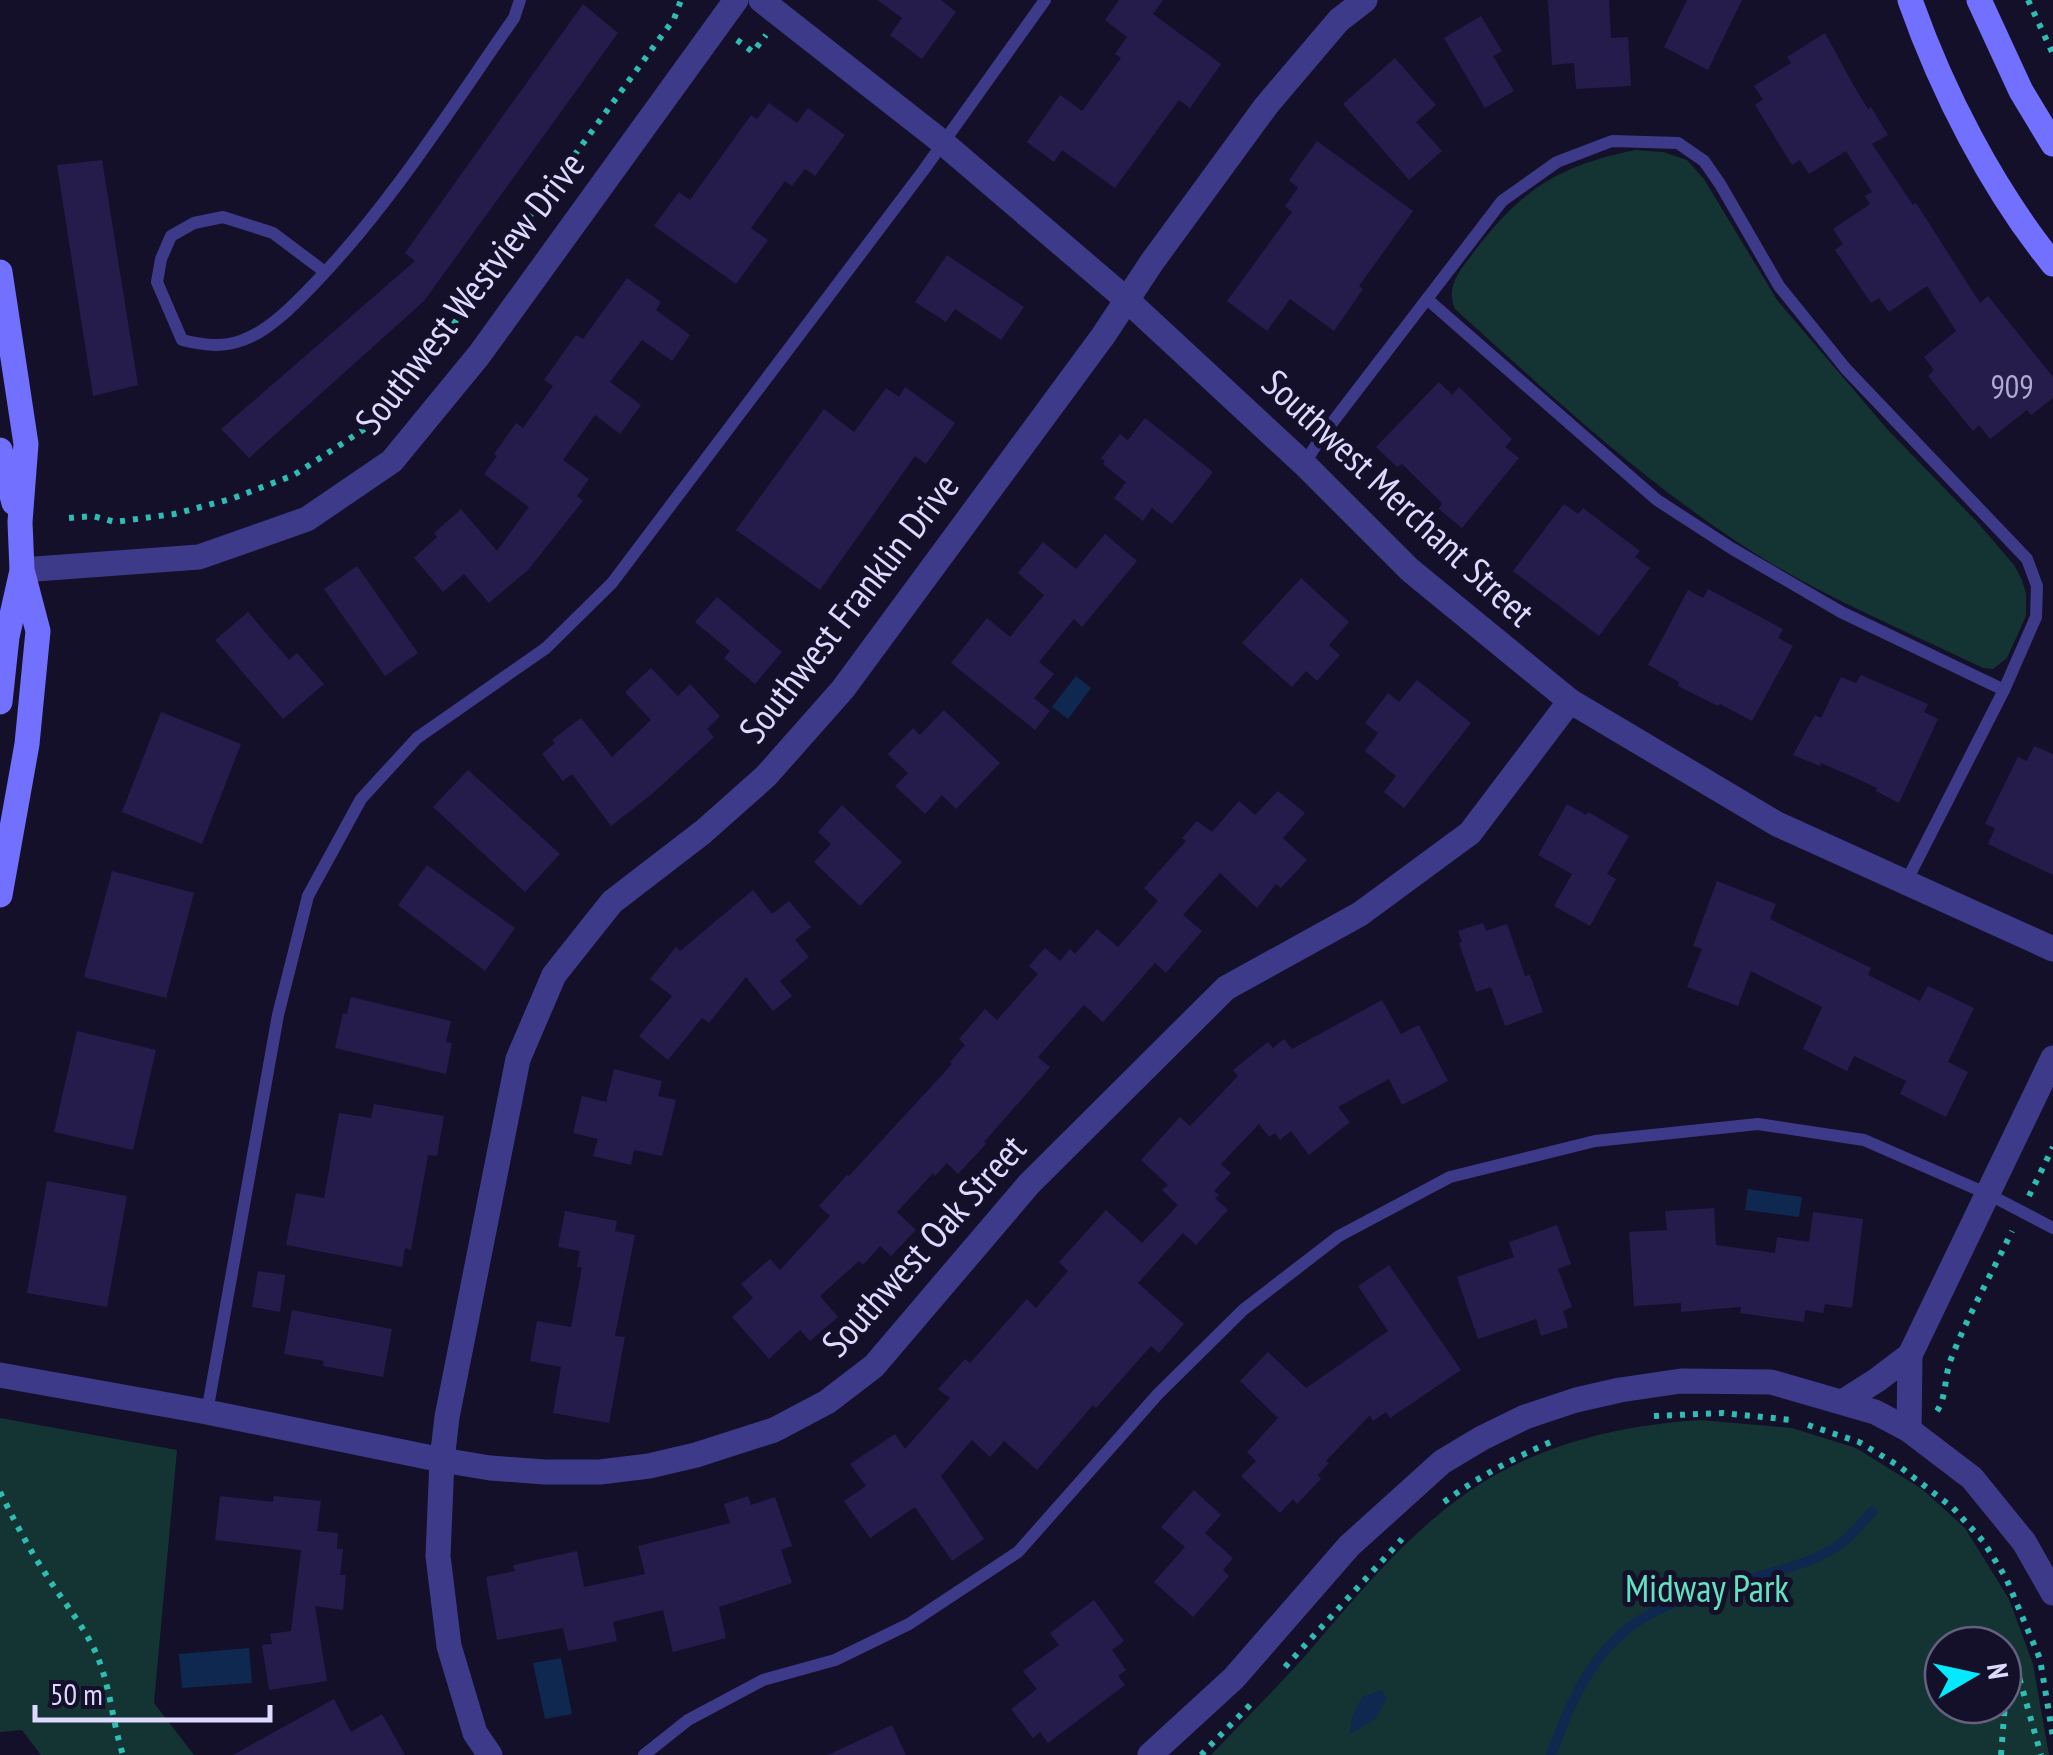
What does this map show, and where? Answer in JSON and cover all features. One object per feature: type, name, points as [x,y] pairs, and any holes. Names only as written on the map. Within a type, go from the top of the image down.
[{"type":"street","name":"Southwest Westview Drive","points":[[22,570],[198,557],[307,518],[392,460],[479,355],[736,0]]},
{"type":"street","name":"Southwest Merchant Street","points":[[762,0],[942,142],[1127,300],[1304,464],[1410,570],[1570,701],[1776,824],[2053,948]]},
{"type":"street","name":"Southwest Franklin Drive","points":[[490,1755],[475,1733],[449,1646],[438,1556],[442,1460],[447,1417],[518,1059],[554,975],[612,902],[704,832],[766,776],[842,689],[1266,106],[1339,20],[1366,0]]},
{"type":"street","points":[[1910,0],[1960,116],[2002,190],[2053,264]]},
{"type":"street","points":[[1979,0],[2021,91],[2053,144]]},
{"type":"street","points":[[0,272],[26,444],[20,522],[22,570],[38,631],[27,744],[0,896]]},
{"type":"street","points":[[0,450],[20,522]]},
{"type":"street","points":[[0,702],[7,637],[22,570]]},
{"type":"street","name":"Southwest Oak Street","points":[[0,1375],[442,1460],[544,1472],[600,1472],[649,1466],[774,1430],[827,1402],[874,1366],[1029,1184],[1226,988],[1360,914],[1470,833],[1570,701]]},
{"type":"street","points":[[1844,1402],[1910,1355],[2053,1058]]},
{"type":"street","points":[[1910,1355],[1920,1424]]},
{"type":"street","points":[[1150,1755],[1234,1678],[1361,1535],[1442,1462],[1525,1417],[1620,1390],[1681,1381],[1772,1382],[1920,1424],[1972,1478],[2024,1542],[2053,1593]]},
{"type":"lane","points":[[326,272],[273,234],[223,217],[194,222],[171,236],[157,282],[182,340],[208,347],[244,340],[287,312],[326,272],[356,238],[514,18],[520,0]]},
{"type":"lane","points":[[207,1412],[282,998],[308,896],[361,799],[417,738],[546,648],[612,584],[923,171],[1044,0]]},
{"type":"lane","points":[[1304,464],[1502,201],[1557,162],[1612,141],[1678,143],[1704,160],[1778,286],[1846,368],[2027,559],[2037,586],[2036,617],[2004,690],[1906,882]]},
{"type":"lane","points":[[1428,299],[1658,500],[1841,612],[2004,690]]},
{"type":"lane","points":[[644,1755],[688,1720],[763,1680],[835,1660],[909,1624],[1018,1552],[1158,1394],[1243,1310],[1340,1236],[1450,1177],[1595,1142],[1758,1124],[1864,1140],[1988,1194],[2053,1228]]},
{"type":"path","points":[[69,518],[93,516],[115,522],[174,514],[231,499],[294,474],[369,426],[430,359],[674,19],[681,0]]},
{"type":"path","points":[[2028,0],[2053,54]]},
{"type":"path","points":[[2028,1198],[2053,1148]]},
{"type":"path","points":[[1920,1424],[1944,1400],[1944,1378],[1952,1354],[2015,1225]]},
{"type":"path","points":[[1651,1416],[1723,1414],[1793,1420],[1858,1442],[1924,1484],[1983,1541],[2006,1578],[2040,1659],[2053,1737]]},
{"type":"path","points":[[1433,1510],[1472,1482],[1558,1438]]},
{"type":"path","points":[[0,1492],[45,1574],[95,1650],[104,1672],[123,1755]]},
{"type":"path","points":[[1284,1668],[1407,1534]]},
{"type":"path","points":[[2001,1755],[2007,1678],[2019,1677],[2041,1755]]},
{"type":"path","points":[[1201,1755],[1260,1694]]},
{"type":"green space","points":[[1635,150],[1663,152],[1687,160],[1704,179],[1777,300],[1888,430],[2014,565],[2026,594],[2026,616],[2007,658],[1993,669],[1983,668],[1844,603],[1722,531],[1604,441],[1455,309],[1452,293],[1459,273],[1491,231],[1525,197],[1562,173]]},
{"type":"green space","points":[[0,1418],[177,1450],[154,1703],[194,1755],[41,1755],[22,1730],[0,1732]]},
{"type":"green space","name":"Midway Park","points":[[1701,1420],[1792,1428],[1856,1448],[1922,1489],[1965,1528],[2009,1599],[2019,1625],[1923,1625],[1923,1725],[2023,1725],[2023,1637],[2033,1664],[2049,1755],[1211,1755],[1403,1546],[1447,1507],[1524,1460],[1581,1440],[1640,1427]]},
{"type":"water","points":[[1076,676],[1091,688],[1068,719],[1052,707]]},
{"type":"water","points":[[1748,1189],[1802,1197],[1799,1217],[1745,1210]]},
{"type":"water","points":[[249,1648],[252,1683],[182,1688],[179,1654]]},
{"type":"water","points":[[561,1658],[572,1714],[545,1719],[533,1663]]},
{"type":"water","points":[[1381,1690],[1387,1699],[1375,1719],[1350,1734],[1352,1717],[1362,1697]]},
{"type":"building","points":[[877,0],[941,0],[956,12],[922,59],[890,35],[902,18]]},
{"type":"building","points":[[1119,0],[1163,0],[1153,14],[1221,64],[1190,108],[1179,100],[1115,188],[1062,150],[1054,162],[1027,142],[1060,95],[1082,111],[1121,58],[1115,54],[1127,37],[1105,20]]},
{"type":"building","points":[[1548,0],[1609,0],[1611,38],[1628,37],[1631,86],[1576,89],[1574,63],[1552,65]]},
{"type":"building","points":[[1687,0],[1742,0],[1708,70],[1664,47]]},
{"type":"building","points":[[583,4],[618,33],[424,301],[249,458],[221,429],[415,261],[405,253]]},
{"type":"building","points":[[1481,16],[1502,51],[1493,56],[1514,91],[1485,108],[1444,38]]},
{"type":"building","points":[[1825,33],[1868,109],[1871,107],[1888,135],[1872,144],[1913,205],[1916,203],[1980,303],[1988,296],[2053,377],[2053,398],[2031,415],[2027,410],[1990,439],[1979,425],[1973,431],[1928,376],[1934,370],[1924,357],[1956,331],[1927,286],[1889,312],[1879,298],[1871,303],[1835,250],[1843,244],[1833,229],[1870,204],[1865,196],[1872,192],[1846,151],[1809,174],[1800,160],[1792,165],[1755,105],[1763,100],[1754,86],[1791,63],[1787,57]]},
{"type":"building","points":[[1395,58],[1436,105],[1416,122],[1442,151],[1409,180],[1343,104]]},
{"type":"building","points":[[769,103],[797,123],[808,108],[845,135],[815,176],[805,169],[792,186],[785,181],[751,228],[768,240],[736,284],[654,226],[679,192],[690,200],[751,115],[757,119]]},
{"type":"building","points":[[1317,141],[1413,211],[1359,286],[1363,289],[1334,331],[1290,299],[1267,331],[1227,301],[1292,212],[1285,206],[1298,188],[1289,180]]},
{"type":"building","points":[[102,160],[138,385],[93,396],[57,165]]},
{"type":"building","points":[[947,255],[1024,307],[1001,340],[955,309],[946,322],[915,302]]},
{"type":"building","points":[[627,278],[661,302],[656,310],[690,335],[672,361],[642,340],[610,382],[641,405],[620,434],[595,415],[563,460],[589,479],[577,496],[583,501],[528,570],[489,603],[464,574],[443,592],[414,558],[461,509],[497,551],[529,507],[484,474],[516,423],[523,428],[553,386],[544,380],[576,335],[583,339]]},
{"type":"building","points":[[1439,382],[1452,395],[1459,387],[1512,439],[1505,447],[1519,458],[1462,528],[1439,509],[1442,503],[1402,464],[1397,467],[1376,447]]},
{"type":"building","points":[[905,387],[955,423],[926,464],[915,456],[820,590],[736,530],[824,409],[854,432],[886,388],[899,397]]},
{"type":"building","points":[[1145,418],[1213,472],[1172,524],[1152,508],[1143,521],[1114,498],[1126,482],[1101,458],[1120,434],[1128,440]]},
{"type":"building","points":[[1564,504],[1578,514],[1583,508],[1640,551],[1635,557],[1650,568],[1599,636],[1513,571]]},
{"type":"building","points":[[1105,534],[1137,561],[1082,627],[1074,619],[1039,662],[1054,674],[1034,698],[1050,711],[1035,730],[951,663],[987,618],[1010,637],[1044,595],[1018,573],[1043,542],[1076,569]]},
{"type":"building","points":[[357,566],[418,653],[385,676],[324,589]]},
{"type":"building","points":[[1301,578],[1349,622],[1329,645],[1340,655],[1317,681],[1306,671],[1292,687],[1242,643]]},
{"type":"building","points":[[1708,589],[1783,629],[1778,638],[1793,646],[1752,721],[1678,686],[1679,682],[1648,665],[1688,590],[1703,598]]},
{"type":"building","points":[[717,597],[782,652],[755,684],[724,658],[730,651],[695,622]]},
{"type":"building","points":[[248,612],[289,660],[297,653],[324,684],[283,719],[215,640]]},
{"type":"building","points":[[651,668],[678,696],[690,684],[720,716],[707,729],[714,737],[611,826],[572,774],[563,781],[542,754],[555,743],[552,740],[581,718],[612,757],[651,720],[625,692]]},
{"type":"building","points":[[1861,675],[1928,704],[1924,712],[1938,719],[1899,803],[1849,775],[1793,755],[1815,715],[1821,718],[1841,677],[1856,683]]},
{"type":"building","points":[[1417,680],[1471,723],[1404,808],[1384,792],[1396,776],[1365,751],[1378,733],[1365,723],[1388,693],[1399,702]]},
{"type":"building","points":[[944,710],[1000,763],[956,809],[942,795],[925,814],[895,786],[908,773],[888,754],[913,728],[920,735]]},
{"type":"building","points":[[161,712],[241,744],[202,844],[122,812]]},
{"type":"building","points":[[2034,746],[2053,754],[2053,875],[1988,844],[1995,828],[1985,824],[2018,757],[2027,761]]},
{"type":"building","points":[[468,770],[560,854],[525,892],[433,807]]},
{"type":"building","points":[[1278,791],[1305,813],[1283,838],[1307,860],[1281,888],[1276,884],[1257,908],[1220,873],[1183,915],[1202,931],[1166,973],[1155,963],[1103,1022],[1084,1005],[1038,1057],[1050,1067],[986,1144],[958,1174],[947,1163],[935,1176],[933,1173],[897,1212],[916,1230],[891,1256],[880,1246],[863,1265],[859,1261],[820,1296],[838,1317],[810,1341],[800,1330],[769,1359],[732,1317],[753,1298],[741,1284],[770,1259],[780,1270],[830,1216],[819,1206],[952,1064],[965,1045],[959,1039],[985,1009],[997,1020],[1038,974],[1029,966],[1045,948],[1060,961],[1070,949],[1075,954],[1097,929],[1118,947],[1158,901],[1144,888],[1186,841],[1182,838],[1197,821],[1212,832],[1239,801],[1255,815]]},
{"type":"building","points":[[1567,804],[1629,836],[1607,874],[1616,879],[1590,926],[1554,906],[1572,874],[1538,855]]},
{"type":"building","points":[[842,805],[902,862],[860,906],[814,862],[831,844],[818,832]]},
{"type":"building","points":[[427,865],[515,928],[485,971],[398,905]]},
{"type":"building","points":[[112,871],[194,893],[166,998],[84,977]]},
{"type":"building","points":[[1717,881],[1776,904],[1770,919],[1871,968],[1868,975],[1920,1001],[1928,986],[1974,1008],[1948,1062],[1968,1072],[1946,1117],[1900,1094],[1906,1081],[1854,1056],[1847,1071],[1803,1049],[1822,1007],[1751,971],[1738,1006],[1687,987],[1702,949],[1693,946]]},
{"type":"building","points":[[753,890],[772,914],[789,901],[811,927],[795,940],[809,957],[780,981],[792,996],[773,1011],[746,977],[709,1023],[702,1018],[668,1060],[639,1036],[672,996],[650,979],[676,947],[680,951]]},
{"type":"building","points":[[1483,923],[1486,931],[1507,924],[1525,976],[1530,975],[1543,1012],[1505,1026],[1491,987],[1476,992],[1458,931]]},
{"type":"building","points":[[351,997],[451,1021],[446,1042],[452,1043],[446,1074],[335,1048]]},
{"type":"building","points":[[1382,1000],[1401,1034],[1419,1025],[1448,1081],[1402,1105],[1389,1079],[1338,1107],[1350,1122],[1309,1155],[1291,1131],[1280,1140],[1275,1133],[1269,1137],[1259,1124],[1221,1164],[1231,1173],[1214,1191],[1219,1195],[1215,1198],[1228,1210],[1196,1245],[1183,1233],[1138,1283],[1184,1324],[1159,1353],[1151,1346],[1037,1470],[1004,1441],[990,1457],[972,1440],[941,1476],[984,1539],[952,1561],[915,1507],[870,1538],[844,1501],[866,1486],[850,1464],[895,1434],[905,1449],[950,1398],[938,1389],[965,1359],[970,1363],[1027,1299],[1036,1308],[1068,1271],[1059,1262],[1106,1210],[1142,1243],[1178,1205],[1162,1190],[1168,1185],[1141,1160],[1180,1117],[1190,1126],[1238,1076],[1233,1070],[1268,1042],[1273,1048],[1284,1039],[1292,1049]]},
{"type":"building","points":[[77,1031],[156,1050],[133,1150],[54,1132]]},
{"type":"building","points":[[614,1069],[662,1081],[658,1096],[676,1100],[662,1156],[634,1150],[631,1165],[593,1156],[598,1139],[573,1133],[582,1096],[606,1102]]},
{"type":"building","points":[[374,1104],[444,1116],[437,1156],[428,1155],[411,1250],[405,1248],[402,1267],[286,1245],[296,1193],[324,1198],[339,1113],[371,1118]]},
{"type":"building","points":[[47,1181],[127,1196],[107,1307],[27,1293]]},
{"type":"building","points":[[1714,1208],[1716,1245],[1775,1253],[1777,1237],[1809,1242],[1813,1212],[1863,1219],[1852,1308],[1825,1304],[1823,1313],[1805,1310],[1804,1322],[1740,1313],[1741,1307],[1681,1312],[1681,1303],[1634,1306],[1629,1232],[1667,1230],[1665,1211]]},
{"type":"building","points":[[565,1211],[617,1221],[615,1231],[635,1235],[615,1336],[625,1337],[609,1423],[553,1413],[561,1367],[530,1361],[537,1321],[571,1327],[582,1267],[577,1267],[580,1251],[558,1247]]},
{"type":"building","points":[[1557,1225],[1571,1264],[1558,1269],[1572,1307],[1563,1311],[1568,1327],[1541,1336],[1536,1319],[1478,1339],[1457,1277],[1514,1257],[1509,1242]]},
{"type":"building","points":[[1389,1265],[1461,1370],[1390,1418],[1386,1412],[1373,1421],[1370,1415],[1326,1461],[1329,1463],[1318,1475],[1321,1479],[1297,1504],[1293,1499],[1280,1513],[1241,1476],[1256,1461],[1247,1452],[1278,1418],[1240,1381],[1268,1352],[1306,1388],[1388,1331],[1358,1286]]},
{"type":"building","points":[[258,1271],[285,1275],[280,1312],[252,1307]]},
{"type":"building","points":[[292,1310],[392,1329],[383,1377],[284,1354]]},
{"type":"building","points":[[1194,1490],[1221,1515],[1205,1533],[1233,1558],[1223,1570],[1229,1576],[1193,1617],[1154,1582],[1185,1547],[1161,1527]]},
{"type":"building","points":[[220,1496],[273,1502],[274,1496],[321,1501],[317,1531],[338,1533],[337,1549],[343,1549],[340,1575],[346,1575],[343,1610],[315,1606],[327,1681],[269,1690],[262,1645],[272,1644],[270,1634],[291,1631],[301,1550],[215,1540]]},
{"type":"building","points":[[748,1496],[751,1505],[775,1497],[792,1546],[781,1550],[792,1583],[719,1607],[726,1638],[673,1652],[663,1610],[613,1622],[617,1641],[568,1651],[563,1628],[497,1640],[486,1577],[515,1571],[513,1565],[577,1551],[584,1587],[645,1574],[638,1546],[730,1523],[724,1504]]},
{"type":"building","points":[[1094,1600],[1124,1641],[1112,1650],[1126,1670],[1118,1676],[1125,1685],[1048,1743],[1040,1732],[1033,1738],[1011,1709],[1037,1689],[1023,1671],[1059,1645],[1050,1633]]},
{"type":"building","points":[[334,1699],[351,1732],[382,1714],[405,1755],[233,1755]]},
{"type":"building","points":[[892,1725],[906,1755],[828,1755]]},
{"type":"waterway","points":[[1551,1755],[1586,1676],[1633,1625],[1682,1600],[1824,1554],[1849,1537],[1872,1512]]}]
